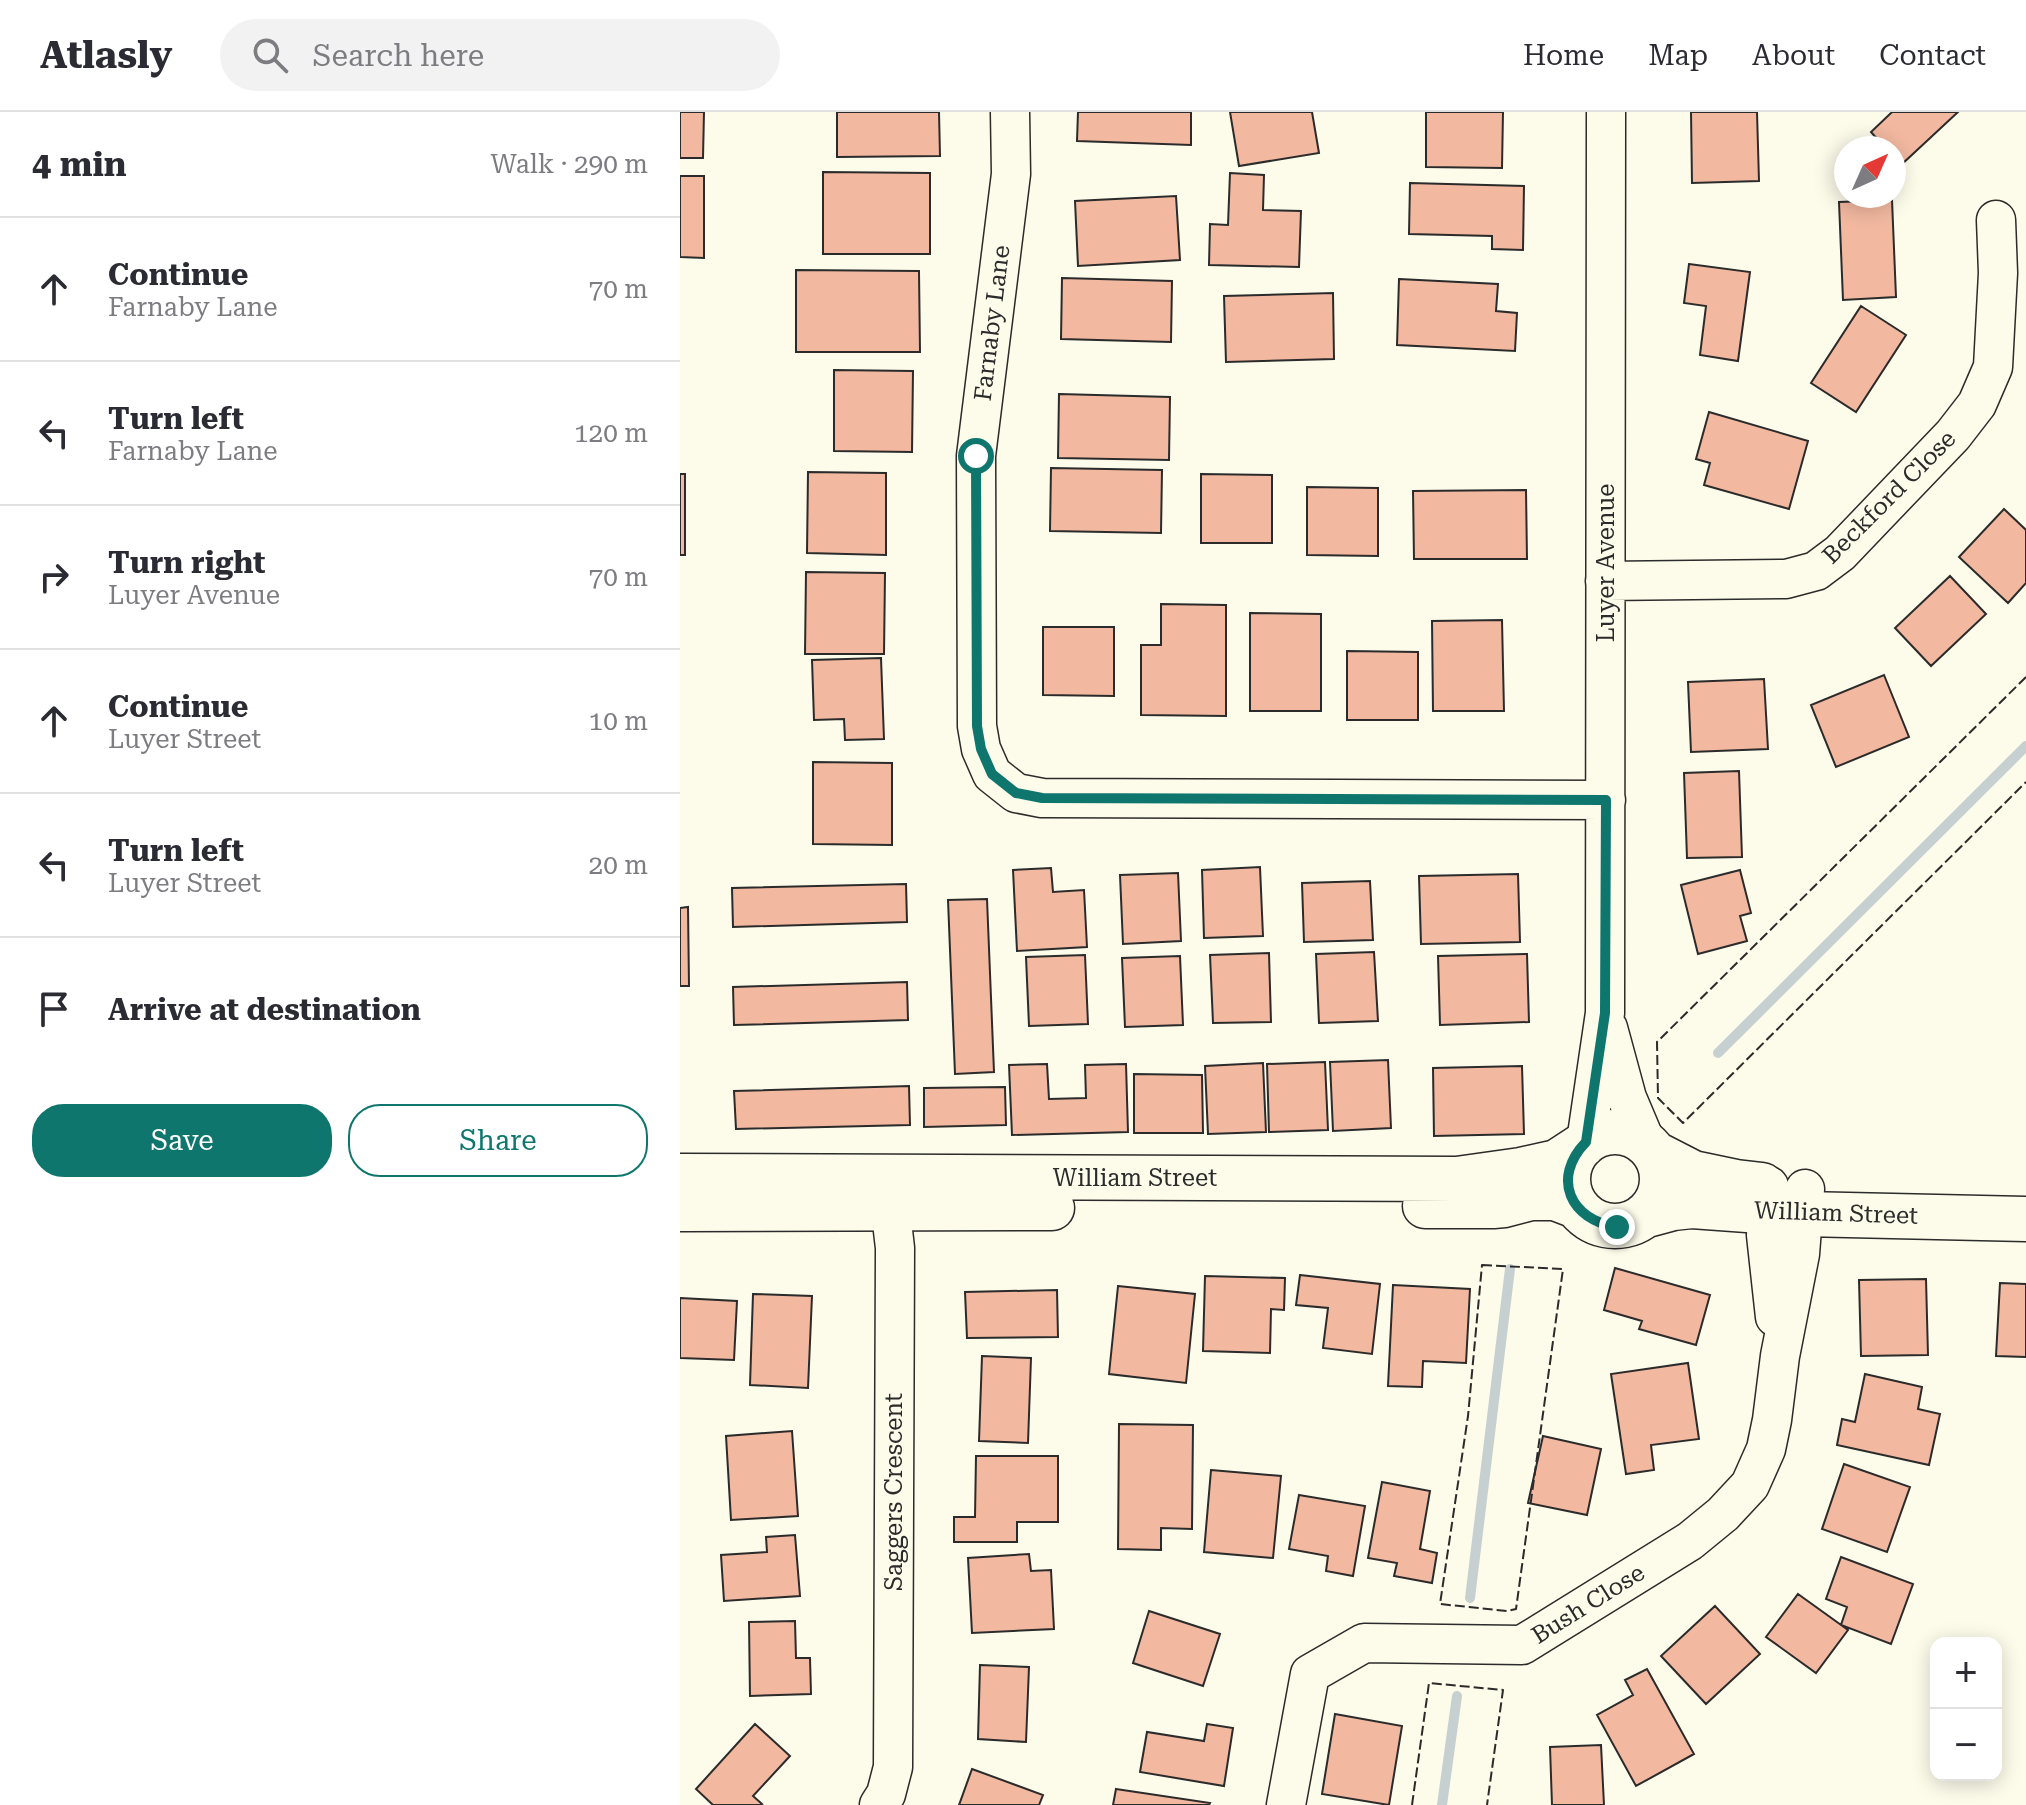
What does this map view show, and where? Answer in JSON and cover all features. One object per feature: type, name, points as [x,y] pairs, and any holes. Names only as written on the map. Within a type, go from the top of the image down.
[{"type":"main road","points":[[1616,1132],[1632,1135],[1650,1148],[1663,1176],[1662,1191],[1647,1215],[1633,1224],[1617,1227],[1601,1225],[1576,1206],[1568,1178],[1570,1163],[1584,1143],[1600,1134],[1616,1132]]},
{"type":"main road","name":"William Street","points":[[680,1209],[729,1209],[889,1192],[1457,1179],[1557,1162],[1584,1143]]},
{"type":"main road","name":"William Street","points":[[1650,1148],[1693,1173],[1736,1182],[1786,1200],[2026,1219]]},
{"type":"main road","points":[[680,1177],[744,1191],[889,1192]]},
{"type":"main road","name":"William Street","points":[[1647,1215],[1673,1208],[1862,1191],[2026,1193]]},
{"type":"main road","name":"William Street","points":[[889,1192],[1493,1206],[1531,1198],[1555,1198],[1576,1206]]},
{"type":"main road","points":[[680,1196],[729,1209]]},
{"type":"street","name":"Farnaby Lane","points":[[1010,112],[1011,174],[976,456],[977,726],[981,749],[992,774],[1016,793],[1042,798],[1606,800]]},
{"type":"street","name":"Luyer Avenue","points":[[1584,1143],[1605,1013],[1606,112]]},
{"type":"street","name":"Beckford Close","points":[[1605,581],[1786,579],[1816,571],[1840,553],[1953,435],[1977,404],[1993,367],[1998,273],[1996,220]]},
{"type":"street","name":"Luyer Avenue","points":[[1605,1013],[1627,1098],[1650,1148]]},
{"type":"street","name":"Saggers Crescent","points":[[879,1805],[886,1794],[893,1767],[895,1248],[889,1192]]},
{"type":"street","name":"Bush Close","points":[[1286,1805],[1310,1674],[1364,1643],[1522,1645],[1690,1541],[1723,1514],[1750,1485],[1766,1449],[1800,1254],[1786,1200]]},
{"type":"building","points":[[680,112],[704,112],[703,158],[680,158]]},
{"type":"building","points":[[837,112],[939,112],[940,156],[837,157]]},
{"type":"building","points":[[1078,112],[1191,112],[1191,145],[1077,141]]},
{"type":"building","points":[[1230,112],[1312,112],[1319,153],[1239,166]]},
{"type":"building","points":[[1426,112],[1503,112],[1502,168],[1426,167]]},
{"type":"building","points":[[1691,112],[1757,112],[1759,181],[1692,183]]},
{"type":"building","points":[[1892,112],[1958,112],[1906,160],[1906,136],[1874,136],[1871,132]]},
{"type":"building","points":[[823,172],[930,173],[930,254],[823,254]]},
{"type":"building","points":[[1230,173],[1264,175],[1263,210],[1301,211],[1299,267],[1209,265],[1210,224],[1228,225]]},
{"type":"building","points":[[680,176],[704,176],[704,258],[680,257]]},
{"type":"building","points":[[1410,183],[1524,186],[1523,250],[1492,249],[1492,236],[1409,234]]},
{"type":"building","points":[[1176,196],[1180,260],[1078,266],[1075,201]]},
{"type":"building","points":[[1839,208],[1892,208],[1896,297],[1843,300]]},
{"type":"building","points":[[1689,264],[1750,272],[1738,361],[1700,355],[1706,306],[1684,303]]},
{"type":"building","points":[[796,270],[919,271],[920,352],[796,352]]},
{"type":"building","points":[[1062,278],[1172,281],[1171,342],[1061,339]]},
{"type":"building","points":[[1399,279],[1498,284],[1496,311],[1517,313],[1515,351],[1397,345]]},
{"type":"building","points":[[1333,293],[1334,359],[1226,362],[1224,296]]},
{"type":"building","points":[[1861,306],[1906,335],[1856,412],[1811,383]]},
{"type":"building","points":[[834,370],[913,371],[912,452],[834,451]]},
{"type":"building","points":[[1059,394],[1170,397],[1169,460],[1058,458]]},
{"type":"building","points":[[1709,412],[1808,441],[1789,509],[1704,485],[1710,463],[1696,459]]},
{"type":"building","points":[[1051,468],[1162,470],[1161,533],[1050,531]]},
{"type":"building","points":[[808,472],[886,473],[886,555],[807,553]]},
{"type":"building","points":[[680,474],[685,474],[685,555],[680,555]]},
{"type":"building","points":[[1201,474],[1272,475],[1272,543],[1201,543]]},
{"type":"building","points":[[1307,487],[1378,488],[1378,556],[1307,555]]},
{"type":"building","points":[[1526,490],[1527,559],[1414,559],[1413,491]]},
{"type":"building","points":[[2004,509],[2026,530],[2026,583],[2008,603],[1959,557]]},
{"type":"building","points":[[806,572],[885,573],[884,654],[805,654]]},
{"type":"building","points":[[1950,576],[1986,614],[1931,666],[1895,628]]},
{"type":"building","points":[[1161,604],[1226,605],[1226,716],[1141,715],[1141,645],[1161,645]]},
{"type":"building","points":[[1250,613],[1321,614],[1321,711],[1250,711]]},
{"type":"building","points":[[1502,620],[1504,711],[1433,711],[1432,621]]},
{"type":"building","points":[[1043,627],[1114,627],[1114,696],[1043,695]]},
{"type":"building","points":[[1347,651],[1418,652],[1418,720],[1347,720]]},
{"type":"building","points":[[881,658],[884,739],[845,740],[844,719],[814,720],[812,660]]},
{"type":"building","points":[[1884,675],[1909,737],[1836,767],[1811,705]]},
{"type":"building","points":[[1764,679],[1768,749],[1691,752],[1688,682]]},
{"type":"building","points":[[813,762],[892,763],[892,845],[813,844]]},
{"type":"building","points":[[1739,771],[1742,857],[1687,858],[1684,773]]},
{"type":"building","points":[[1260,867],[1263,936],[1204,938],[1202,870]]},
{"type":"building","points":[[1051,868],[1053,892],[1084,890],[1087,947],[1017,951],[1013,870]]},
{"type":"building","points":[[1740,870],[1751,913],[1740,916],[1747,941],[1698,954],[1681,885]]},
{"type":"building","points":[[1178,873],[1181,941],[1123,944],[1120,875]]},
{"type":"building","points":[[1518,874],[1520,942],[1421,944],[1419,876]]},
{"type":"building","points":[[1370,881],[1373,940],[1304,942],[1302,883]]},
{"type":"building","points":[[906,884],[907,922],[733,927],[732,888]]},
{"type":"building","points":[[987,899],[994,1072],[955,1074],[948,900]]},
{"type":"building","points":[[688,907],[689,986],[680,986],[680,908]]},
{"type":"building","points":[[1374,952],[1378,1021],[1319,1023],[1316,954]]},
{"type":"building","points":[[1269,953],[1271,1022],[1213,1023],[1210,955]]},
{"type":"building","points":[[1527,954],[1529,1022],[1440,1025],[1438,956]]},
{"type":"building","points":[[1085,955],[1088,1024],[1029,1026],[1026,957]]},
{"type":"building","points":[[1180,956],[1183,1025],[1125,1027],[1122,958]]},
{"type":"building","points":[[907,982],[908,1020],[734,1025],[733,987]]},
{"type":"building","points":[[1388,1060],[1391,1128],[1333,1131],[1330,1062]]},
{"type":"building","points":[[1325,1062],[1328,1130],[1269,1132],[1267,1064]]},
{"type":"building","points":[[1263,1063],[1266,1132],[1208,1134],[1205,1066]]},
{"type":"building","points":[[1047,1064],[1049,1099],[1086,1098],[1085,1065],[1126,1064],[1128,1132],[1012,1135],[1009,1065]]},
{"type":"building","points":[[1522,1066],[1524,1134],[1434,1136],[1433,1068]]},
{"type":"building","points":[[1134,1074],[1202,1075],[1203,1133],[1134,1133]]},
{"type":"building","points":[[909,1086],[910,1125],[736,1129],[734,1091]]},
{"type":"building","points":[[1005,1087],[1006,1125],[924,1127],[924,1088]]},
{"type":"building","points":[[1615,1268],[1710,1295],[1696,1345],[1639,1329],[1642,1321],[1604,1310]]},
{"type":"building","points":[[1300,1275],[1380,1284],[1372,1354],[1323,1348],[1328,1308],[1296,1305]]},
{"type":"building","points":[[1205,1276],[1285,1278],[1284,1310],[1271,1309],[1270,1353],[1203,1351]]},
{"type":"building","points":[[1926,1279],[1928,1355],[1861,1356],[1859,1280]]},
{"type":"building","points":[[2000,1283],[2026,1284],[2026,1357],[1996,1356]]},
{"type":"building","points":[[1393,1285],[1470,1289],[1466,1363],[1423,1361],[1422,1387],[1388,1386]]},
{"type":"building","points":[[1118,1286],[1195,1294],[1186,1383],[1109,1374]]},
{"type":"building","points":[[1057,1290],[1058,1337],[967,1338],[965,1292]]},
{"type":"building","points":[[753,1294],[812,1296],[808,1388],[750,1385]]},
{"type":"building","points":[[680,1298],[737,1301],[734,1360],[680,1358]]},
{"type":"building","points":[[982,1356],[1031,1358],[1028,1443],[979,1441]]},
{"type":"building","points":[[1688,1363],[1699,1439],[1651,1445],[1654,1470],[1626,1474],[1611,1374]]},
{"type":"building","points":[[1865,1374],[1922,1387],[1918,1409],[1940,1414],[1929,1465],[1837,1445],[1842,1419],[1855,1422]]},
{"type":"building","points":[[1119,1424],[1193,1425],[1192,1529],[1161,1528],[1161,1550],[1118,1549]]},
{"type":"building","points":[[792,1431],[798,1516],[731,1520],[726,1436]]},
{"type":"building","points":[[1543,1436],[1601,1449],[1587,1515],[1528,1503]]},
{"type":"building","points":[[976,1456],[1058,1456],[1058,1522],[1017,1522],[1017,1542],[954,1542],[954,1517],[975,1517]]},
{"type":"building","points":[[1844,1464],[1910,1487],[1887,1552],[1822,1529]]},
{"type":"building","points":[[1211,1470],[1281,1476],[1273,1558],[1204,1552]]},
{"type":"building","points":[[1382,1482],[1430,1491],[1420,1549],[1437,1553],[1432,1583],[1394,1576],[1397,1563],[1368,1558]]},
{"type":"building","points":[[1299,1495],[1365,1506],[1353,1576],[1326,1571],[1328,1556],[1289,1549]]},
{"type":"building","points":[[795,1535],[800,1596],[724,1601],[721,1555],[767,1552],[766,1537]]},
{"type":"building","points":[[1029,1554],[1031,1571],[1051,1570],[1054,1629],[972,1633],[968,1558]]},
{"type":"building","points":[[1841,1557],[1913,1584],[1891,1644],[1841,1625],[1847,1607],[1826,1599]]},
{"type":"building","points":[[1798,1594],[1848,1630],[1816,1673],[1766,1637]]},
{"type":"building","points":[[1715,1606],[1760,1654],[1706,1704],[1661,1656]]},
{"type":"building","points":[[1149,1611],[1220,1634],[1203,1686],[1133,1663]]},
{"type":"building","points":[[795,1621],[796,1658],[810,1658],[811,1694],[750,1696],[749,1622]]},
{"type":"building","points":[[980,1665],[1029,1667],[1026,1742],[978,1739]]},
{"type":"building","points":[[1647,1669],[1694,1754],[1636,1786],[1597,1715],[1633,1695],[1625,1680]]},
{"type":"building","points":[[1335,1714],[1402,1726],[1389,1805],[1322,1794]]},
{"type":"building","points":[[755,1724],[790,1756],[753,1796],[762,1804],[713,1805],[696,1789]]},
{"type":"building","points":[[1207,1724],[1233,1728],[1224,1786],[1140,1772],[1147,1732],[1204,1741]]},
{"type":"building","points":[[1601,1745],[1604,1805],[1552,1805],[1550,1747]]},
{"type":"building","points":[[972,1769],[1043,1795],[1039,1805],[959,1805]]},
{"type":"building","points":[[1116,1789],[1210,1803],[1113,1805]]},
{"type":"waterway","points":[[1718,1053],[2026,746]]},
{"type":"waterway","points":[[1470,1598],[1510,1269]]},
{"type":"waterway","points":[[1442,1805],[1457,1696]]},
{"type":"fence","points":[[2026,677],[1657,1042],[1658,1098],[1683,1123],[2026,782]]},
{"type":"fence","points":[[1482,1265],[1563,1269],[1516,1609],[1507,1611],[1440,1604],[1468,1416],[1482,1265]]},
{"type":"fence","points":[[1412,1805],[1429,1683],[1503,1690],[1487,1805]]},
{"type":"route","points":[[976,456],[977,726],[981,749],[992,774],[1016,793],[1042,798],[1606,800],[1605,1013],[1586,1142],[1570,1163],[1568,1178],[1576,1206],[1601,1225],[1617,1227]]}]
